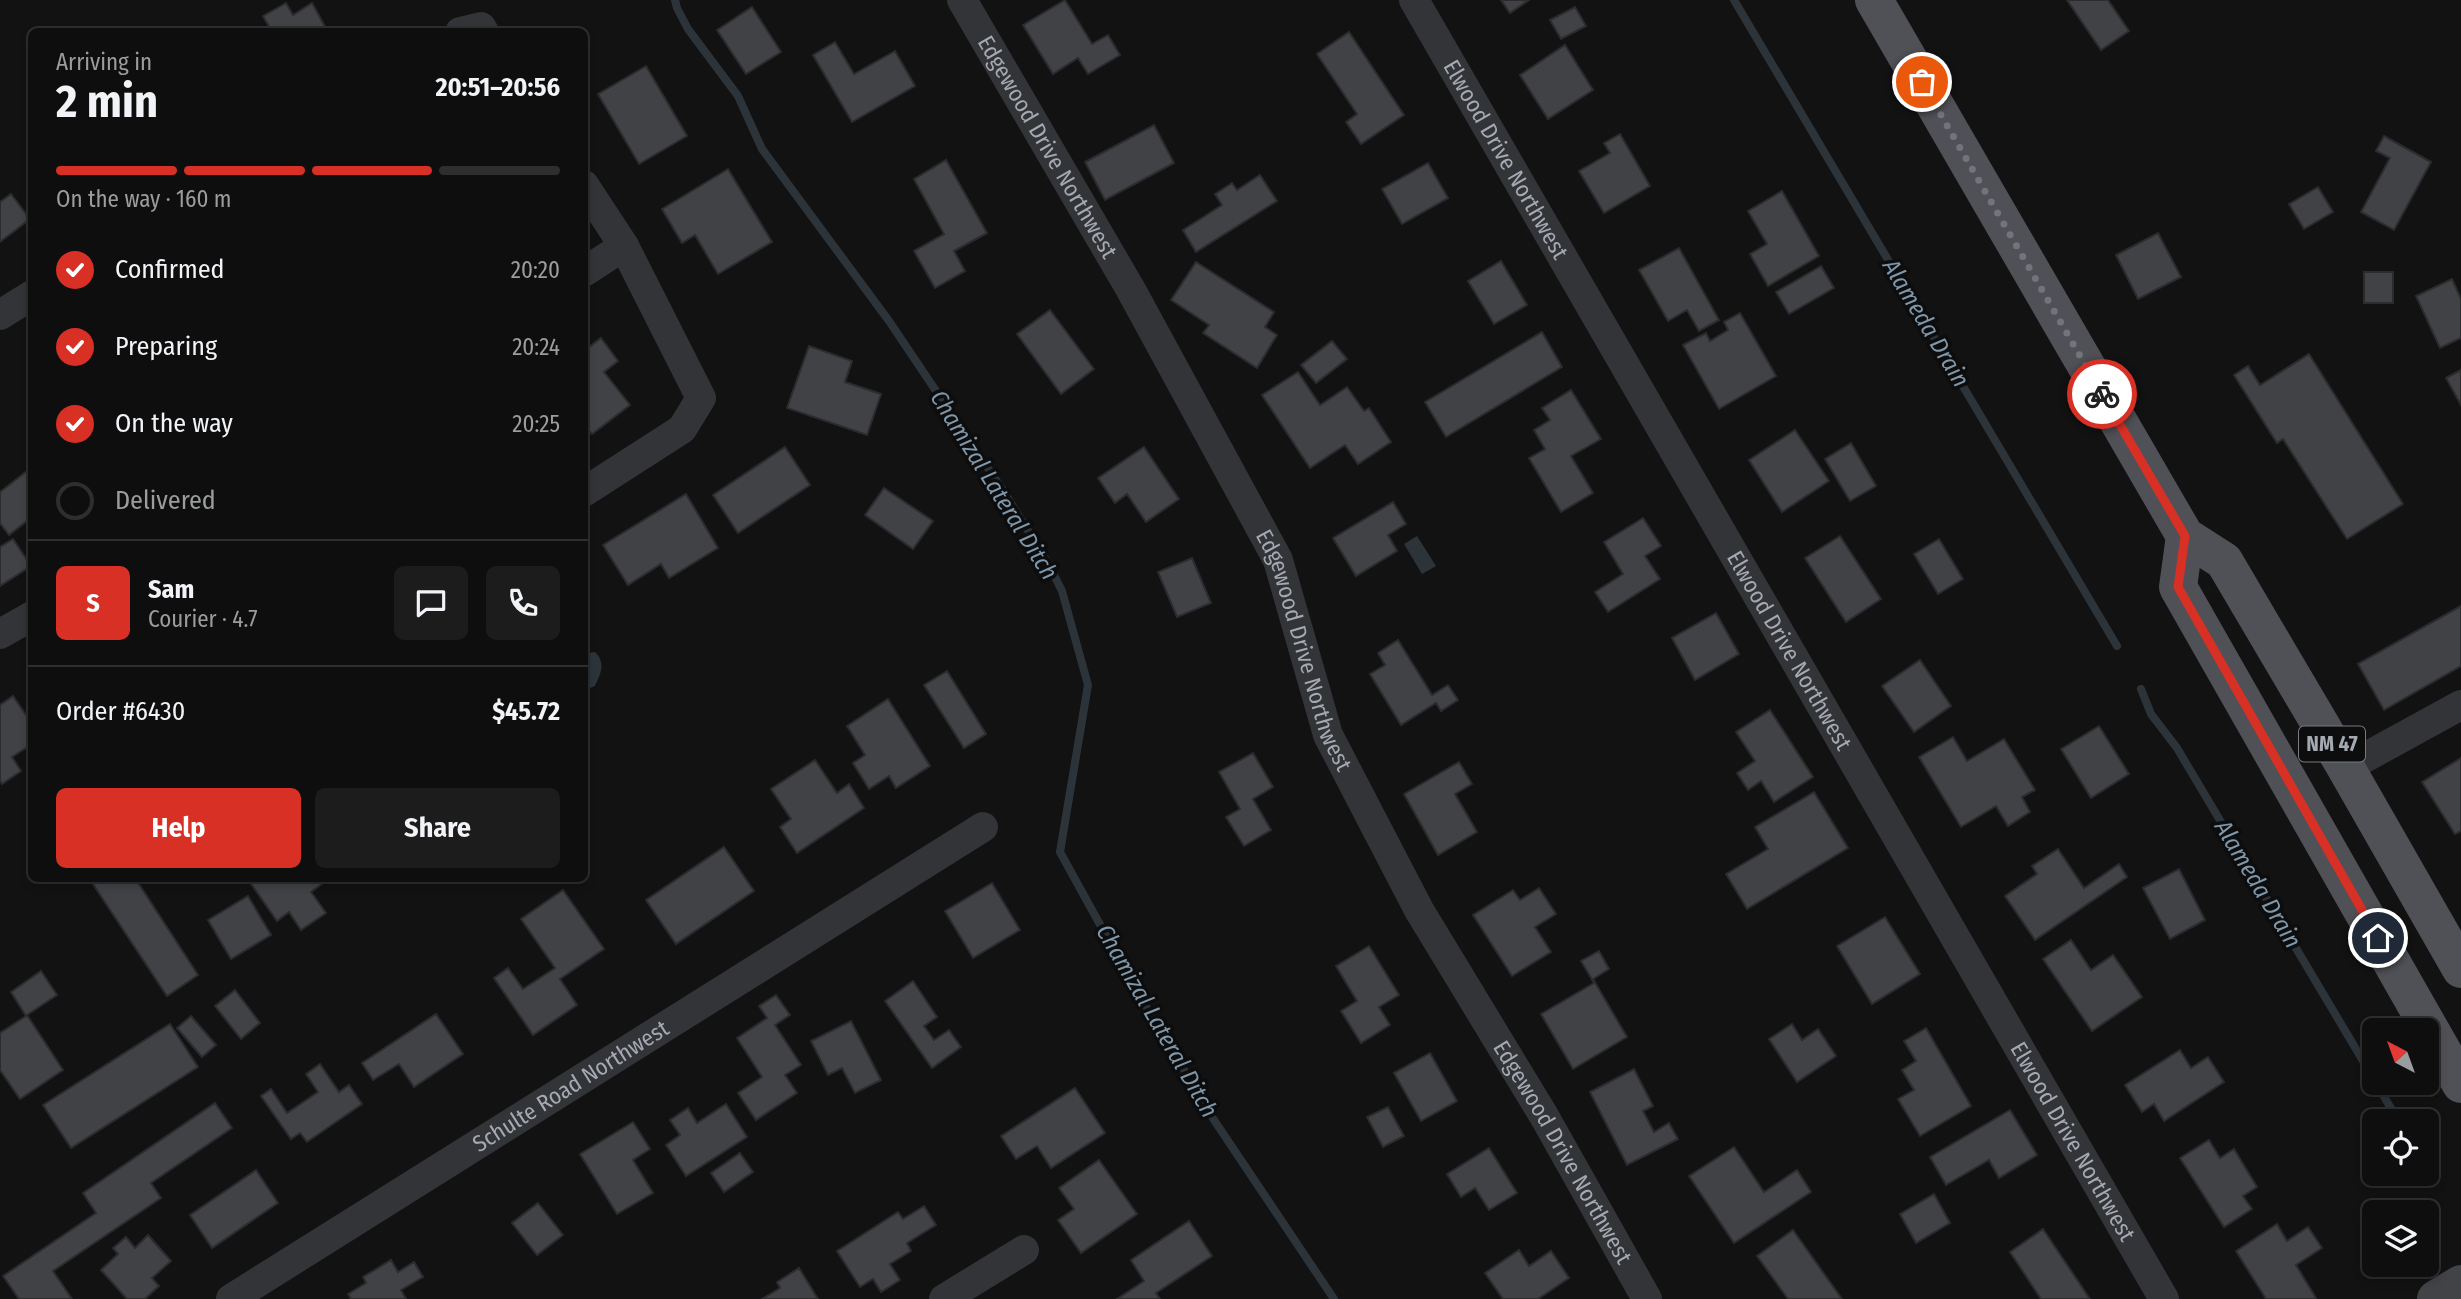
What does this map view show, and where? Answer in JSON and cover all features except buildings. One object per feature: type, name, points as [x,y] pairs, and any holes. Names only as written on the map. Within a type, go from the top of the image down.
[{"type":"main road","name":"NM 47","points":[[1885,4],[2185,536],[2224,561],[2461,969]]},
{"type":"main road","name":"NM 47","points":[[2185,536],[2178,587],[2461,1084]]},
{"type":"main road","points":[[2436,1299],[2461,1284]]},
{"type":"street","name":"Edgewood Drive Northwest","points":[[962,0],[1130,290],[1278,560],[1328,735],[1419,910],[1544,1116],[1647,1299]]},
{"type":"street","name":"Elwood Drive Northwest","points":[[1414,0],[2165,1299]]},
{"type":"street","points":[[588,191],[624,246],[701,398],[682,429],[588,489]]},
{"type":"street","points":[[588,269],[624,246]]},
{"type":"street","points":[[0,315],[28,298]]},
{"type":"street","points":[[0,634],[28,618]]},
{"type":"street","points":[[2346,768],[2461,705]]},
{"type":"street","name":"Schulte Road Northwest","points":[[231,1299],[983,827]]},
{"type":"street","points":[[944,1299],[1024,1250]]},
{"type":"shaded area","points":[[1417,536],[1436,566],[1422,574],[1404,544]]},
{"type":"shaded area","points":[[595,652],[598,656],[601,672],[595,686],[588,689],[588,654]]},
{"type":"waterway","name":"Chamizal Lateral Ditch","points":[[675,0],[688,29],[738,96],[762,149],[889,321],[1004,492],[1048,563],[1062,591],[1088,685],[1060,852],[1135,988],[1214,1120],[1334,1299]]},
{"type":"waterway","name":"Alameda Drain","points":[[1734,0],[2117,646]]},
{"type":"waterway","name":"Alameda Drain","points":[[2141,689],[2151,714],[2177,748],[2362,1059]]},
{"type":"waterway","name":"Alameda Drain","points":[[2384,1096],[2391,1109]]},
{"type":"way so far","points":[[1922,82],[2102,394]]},
{"type":"route","points":[[2102,394],[2185,536],[2178,587],[2378,938]]}]
